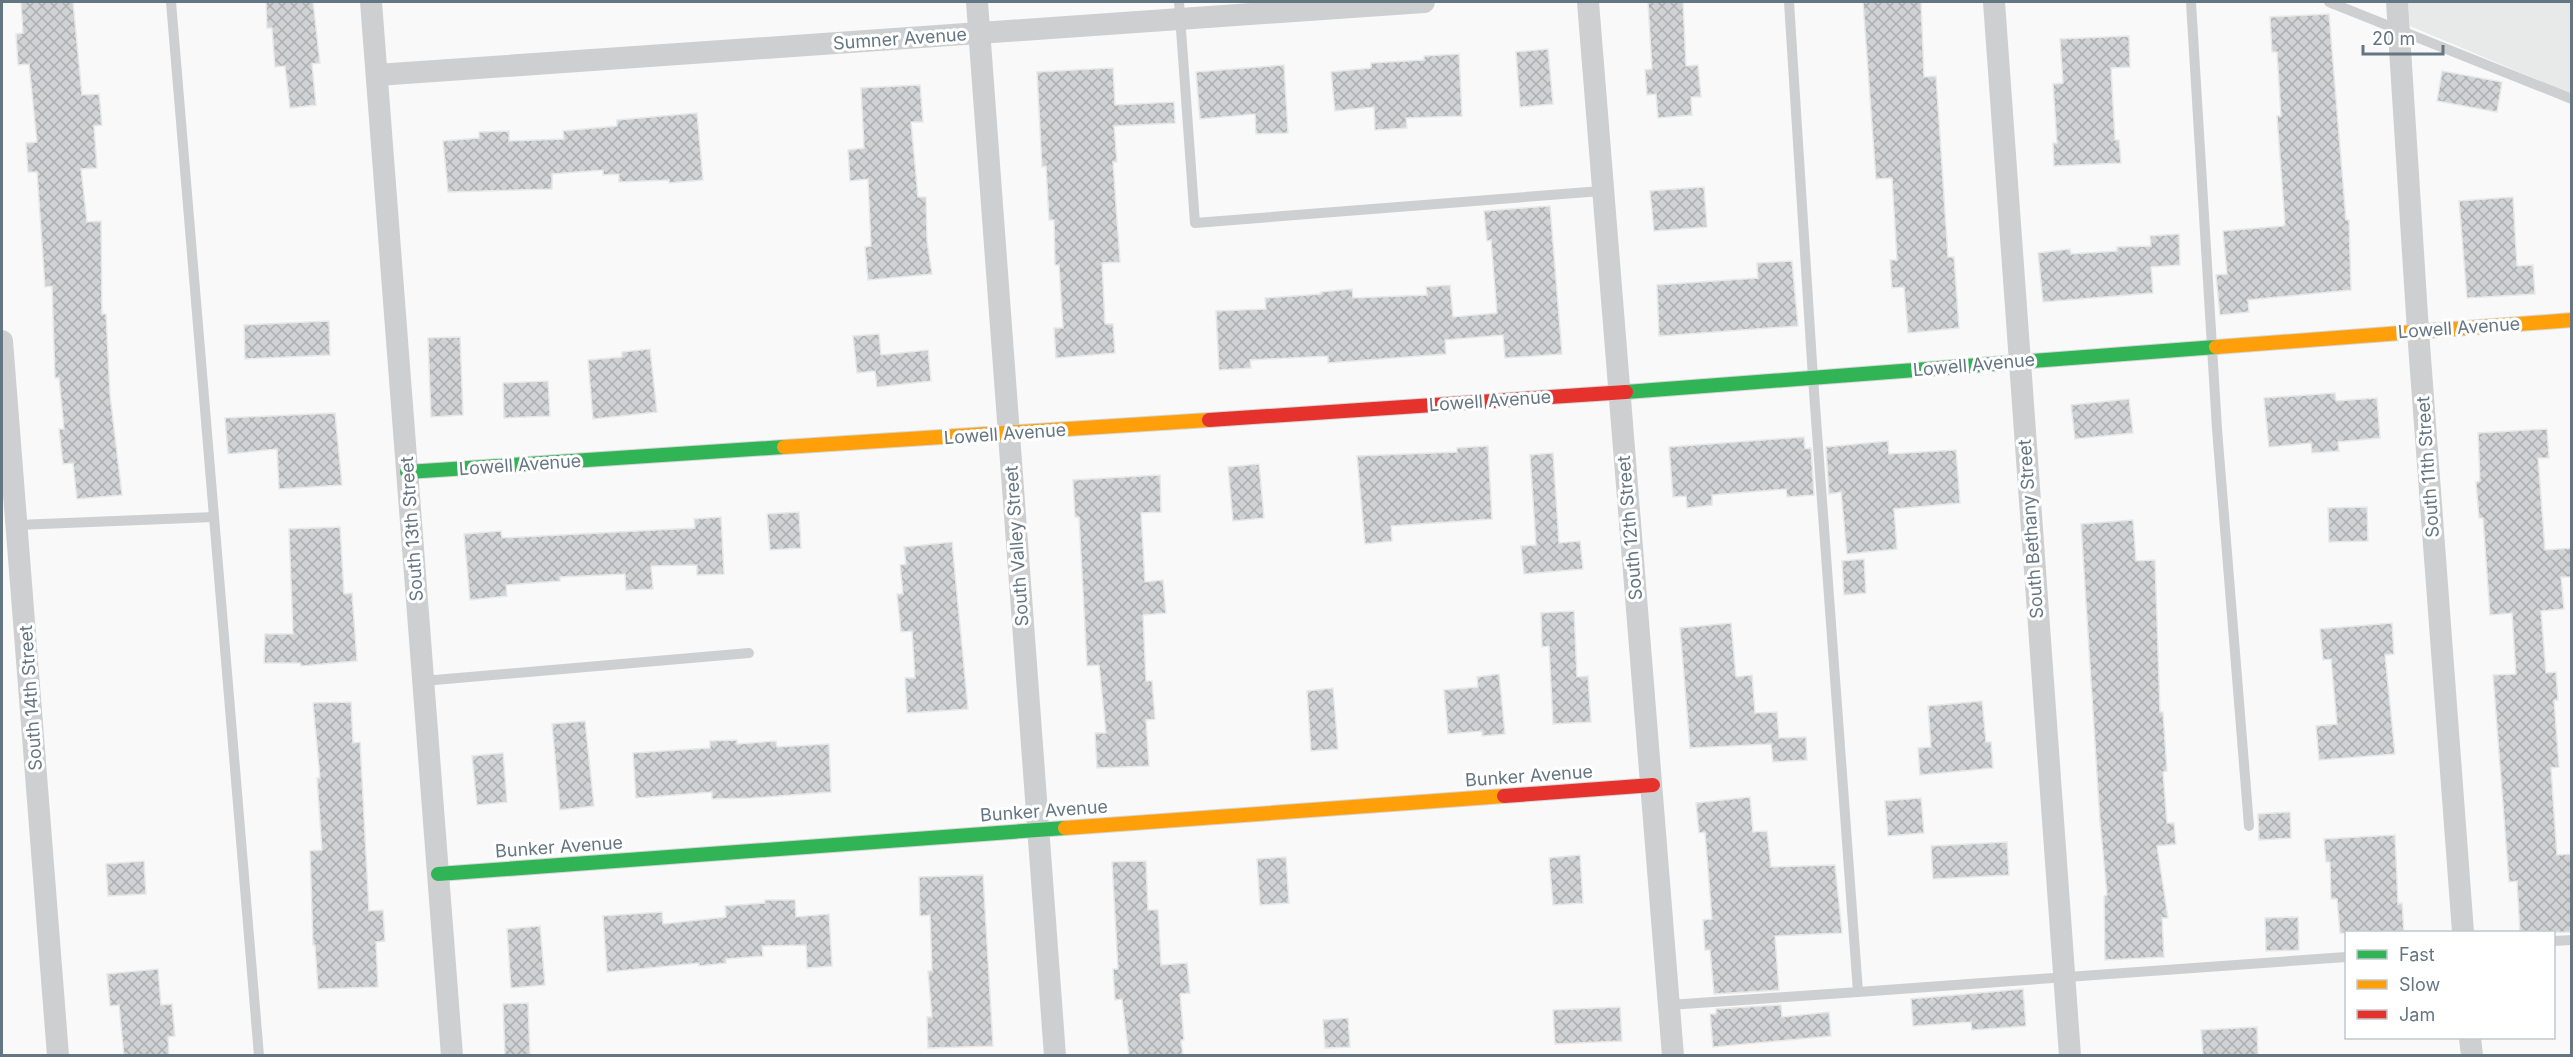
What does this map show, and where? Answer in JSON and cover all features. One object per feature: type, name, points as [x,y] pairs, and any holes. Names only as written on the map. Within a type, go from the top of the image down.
[{"type":"street","name":"South 13th Street","points":[[371,2],[452,1056]]},
{"type":"street","name":"South Valley Street","points":[[977,2],[1055,1056]]},
{"type":"street","name":"Sumner Avenue","points":[[377,75],[980,33],[1179,10],[1424,2]]},
{"type":"street","name":"South 12th Street","points":[[1588,2],[1601,191],[1653,785],[1673,1056]]},
{"type":"street","name":"South Bethany Street","points":[[1994,2],[2070,1056]]},
{"type":"street","name":"South 11th Street","points":[[2397,2],[2418,331],[2463,931]]},
{"type":"street","name":"Lowell Avenue","points":[[407,472],[1618,393],[2571,320]]},
{"type":"street","name":"South 14th Street","points":[[2,341],[8,500],[17,525],[58,1056]]},
{"type":"street","name":"Bunker Avenue","points":[[438,874],[1653,785]]},
{"type":"street","points":[[2470,1039],[2472,1056]]},
{"type":"lane","points":[[171,2],[259,1056]]},
{"type":"lane","points":[[1789,2],[1813,378],[1858,992]]},
{"type":"lane","points":[[2191,2],[2213,346],[2249,826]]},
{"type":"lane","points":[[2329,2],[2571,99]]},
{"type":"lane","points":[[1179,10],[1195,223],[1601,191]]},
{"type":"lane","points":[[17,525],[214,517]]},
{"type":"lane","points":[[423,681],[749,653]]},
{"type":"lane","points":[[2555,941],[2571,940]]},
{"type":"lane","points":[[1669,1005],[2345,957]]},
{"type":"shaded area","points":[[2408,2],[2571,2],[2571,94],[2410,26]]},
{"type":"building","points":[[21,2],[73,2],[82,95],[99,94],[102,125],[94,126],[97,168],[81,169],[87,222],[101,221],[102,314],[106,314],[110,395],[122,495],[77,499],[73,463],[63,464],[59,429],[64,429],[59,378],[55,378],[52,286],[45,287],[37,172],[28,172],[26,143],[37,142],[29,64],[18,65],[16,34],[23,33]]},
{"type":"building","points":[[266,2],[313,2],[320,63],[312,64],[316,105],[290,108],[285,66],[275,67],[272,28],[267,28]]},
{"type":"building","points":[[1648,2],[1683,2],[1686,66],[1698,65],[1701,97],[1691,97],[1692,115],[1658,118],[1656,94],[1647,95],[1645,70],[1652,69]]},
{"type":"building","points":[[1863,2],[1921,2],[1924,77],[1936,76],[1948,257],[1954,257],[1959,328],[1908,333],[1904,287],[1892,288],[1890,260],[1897,260],[1892,178],[1876,179]]},
{"type":"building","points":[[2329,14],[2346,220],[2349,220],[2351,290],[2248,300],[2249,312],[2220,315],[2216,275],[2227,274],[2223,231],[2285,224],[2277,116],[2281,116],[2277,52],[2272,52],[2270,17]]},
{"type":"building","points":[[2129,36],[2130,67],[2111,68],[2115,140],[2119,140],[2121,163],[2054,166],[2053,143],[2057,143],[2053,84],[2063,83],[2060,39]]},
{"type":"building","points":[[1548,49],[1553,104],[1520,107],[1516,52]]},
{"type":"building","points":[[1459,54],[1462,116],[1406,118],[1407,128],[1375,130],[1374,107],[1335,111],[1331,72],[1371,68],[1371,63],[1424,60],[1424,56]]},
{"type":"building","points":[[1284,65],[1288,133],[1256,134],[1255,114],[1200,119],[1196,72]]},
{"type":"building","points":[[1113,68],[1115,105],[1174,102],[1175,123],[1114,126],[1117,162],[1113,162],[1120,262],[1102,263],[1105,324],[1113,324],[1115,353],[1056,358],[1054,328],[1063,328],[1059,265],[1055,265],[1054,220],[1049,220],[1046,166],[1042,167],[1037,72]]},
{"type":"building","points":[[2442,71],[2502,82],[2497,112],[2437,101]]},
{"type":"building","points":[[920,85],[923,122],[911,122],[918,197],[926,197],[927,241],[932,274],[868,280],[865,247],[871,246],[868,179],[850,181],[848,150],[864,148],[861,88]]},
{"type":"building","points":[[697,113],[703,180],[669,183],[669,180],[619,182],[619,174],[603,175],[603,170],[552,174],[552,189],[448,192],[443,141],[479,138],[479,132],[509,131],[509,141],[564,139],[563,131],[617,126],[617,120]]},
{"type":"building","points":[[1704,187],[1707,227],[1654,231],[1650,191]]},
{"type":"building","points":[[2513,197],[2517,266],[2533,265],[2535,294],[2467,298],[2459,201]]},
{"type":"building","points":[[1550,206],[1562,354],[1505,358],[1503,335],[1445,340],[1446,354],[1328,363],[1328,356],[1250,360],[1251,368],[1219,370],[1216,311],[1266,309],[1265,298],[1352,289],[1353,298],[1427,295],[1426,287],[1450,285],[1453,317],[1497,313],[1491,240],[1487,241],[1484,211]]},
{"type":"building","points":[[2179,234],[2180,265],[2151,267],[2153,293],[2043,302],[2038,253],[2070,249],[2071,254],[2117,251],[2117,247],[2151,246],[2150,236]]},
{"type":"building","points":[[1792,261],[1798,326],[1659,336],[1657,285],[1758,278],[1757,263]]},
{"type":"building","points":[[329,321],[330,355],[245,359],[244,325]]},
{"type":"building","points":[[879,334],[881,355],[928,350],[931,381],[877,387],[875,371],[857,373],[853,336]]},
{"type":"building","points":[[460,337],[463,415],[431,417],[428,338]]},
{"type":"building","points":[[650,349],[657,412],[593,419],[588,360],[622,357],[622,352]]},
{"type":"building","points":[[548,381],[550,416],[504,418],[503,383]]},
{"type":"building","points":[[2335,393],[2336,401],[2377,398],[2380,438],[2338,442],[2339,451],[2312,453],[2311,443],[2269,447],[2264,398]]},
{"type":"building","points":[[2129,399],[2133,433],[2075,439],[2071,405]]},
{"type":"building","points":[[335,413],[342,485],[279,489],[277,449],[228,454],[225,418]]},
{"type":"building","points":[[2547,429],[2549,458],[2538,458],[2545,550],[2571,548],[2571,577],[2561,577],[2564,609],[2541,611],[2546,673],[2556,672],[2558,700],[2554,700],[2559,767],[2551,768],[2557,855],[2571,854],[2571,932],[2520,931],[2517,881],[2509,882],[2493,675],[2516,674],[2512,613],[2490,615],[2483,518],[2479,518],[2476,482],[2480,481],[2478,433]]},
{"type":"building","points":[[1804,437],[1805,449],[1811,448],[1814,495],[1787,497],[1786,489],[1712,495],[1712,505],[1687,508],[1686,496],[1673,497],[1669,447]]},
{"type":"building","points":[[1888,441],[1889,454],[1956,450],[1960,503],[1894,509],[1897,549],[1847,554],[1841,492],[1829,494],[1826,447]]},
{"type":"building","points":[[1488,446],[1492,519],[1391,526],[1392,541],[1365,544],[1357,456],[1457,452],[1457,448]]},
{"type":"building","points":[[1553,453],[1559,543],[1580,541],[1583,569],[1524,574],[1521,546],[1536,545],[1530,455]]},
{"type":"building","points":[[1259,464],[1264,518],[1233,521],[1228,467]]},
{"type":"building","points":[[1160,475],[1161,512],[1141,513],[1145,582],[1163,580],[1166,613],[1143,615],[1146,681],[1152,681],[1155,719],[1146,720],[1149,766],[1097,768],[1095,733],[1106,733],[1099,665],[1087,666],[1079,517],[1075,517],[1073,480]]},
{"type":"building","points":[[2367,507],[2368,541],[2329,542],[2328,508]]},
{"type":"building","points":[[799,512],[801,548],[770,550],[767,514]]},
{"type":"building","points":[[721,517],[724,574],[697,575],[697,565],[651,566],[653,589],[626,590],[625,574],[560,577],[560,581],[506,585],[507,596],[470,600],[464,534],[501,531],[502,538],[695,528],[694,519]]},
{"type":"building","points":[[2133,520],[2136,561],[2155,560],[2160,712],[2163,712],[2167,771],[2163,772],[2167,823],[2174,823],[2176,844],[2157,846],[2168,918],[2162,918],[2164,957],[2105,960],[2104,896],[2107,895],[2100,821],[2081,524]]},
{"type":"building","points":[[340,527],[344,594],[352,593],[357,661],[301,666],[300,663],[264,663],[265,634],[293,634],[289,529]]},
{"type":"building","points":[[952,542],[968,709],[907,713],[905,678],[915,678],[912,631],[901,632],[897,594],[903,594],[900,565],[906,564],[904,547]]},
{"type":"building","points":[[1864,559],[1866,593],[1844,595],[1842,561]]},
{"type":"building","points":[[1574,611],[1577,677],[1588,676],[1591,722],[1553,724],[1549,646],[1542,647],[1541,613]]},
{"type":"building","points":[[1731,623],[1736,677],[1752,675],[1755,713],[1777,712],[1779,738],[1806,737],[1807,760],[1773,762],[1771,744],[1690,748],[1680,628]]},
{"type":"building","points":[[2392,623],[2394,654],[2385,655],[2395,754],[2319,760],[2316,726],[2337,724],[2331,659],[2323,660],[2320,629]]},
{"type":"building","points":[[1499,674],[1505,734],[1482,736],[1482,731],[1448,734],[1444,690],[1478,687],[1477,677]]},
{"type":"building","points":[[1333,688],[1338,749],[1311,751],[1307,691]]},
{"type":"building","points":[[1982,701],[1986,742],[1991,742],[1993,768],[1920,775],[1918,748],[1931,747],[1928,706]]},
{"type":"building","points":[[351,702],[353,743],[360,742],[369,911],[383,910],[385,941],[376,942],[378,987],[318,989],[315,945],[313,945],[310,851],[322,850],[317,778],[320,778],[313,703]]},
{"type":"building","points":[[585,721],[594,806],[560,810],[552,724]]},
{"type":"building","points":[[737,740],[737,744],[776,741],[777,747],[829,744],[831,792],[712,799],[712,792],[636,798],[633,753],[710,748],[710,741]]},
{"type":"building","points":[[503,753],[507,802],[477,805],[472,756]]},
{"type":"building","points":[[1750,797],[1753,832],[1767,831],[1771,867],[1835,865],[1842,933],[1775,936],[1779,990],[1714,994],[1710,950],[1705,950],[1703,920],[1712,919],[1705,832],[1699,833],[1696,803]]},
{"type":"building","points":[[1921,798],[1924,833],[1888,836],[1885,801]]},
{"type":"building","points":[[2290,812],[2291,838],[2259,840],[2258,814]]},
{"type":"building","points":[[2395,835],[2398,904],[2402,903],[2404,931],[2345,931],[2345,933],[2340,933],[2337,899],[2331,899],[2330,862],[2326,862],[2324,839]]},
{"type":"building","points":[[2007,842],[2009,875],[1933,879],[1931,846]]},
{"type":"building","points":[[1580,855],[1583,903],[1553,905],[1549,858]]},
{"type":"building","points":[[1286,857],[1289,903],[1260,905],[1257,859]]},
{"type":"building","points":[[144,861],[146,894],[108,896],[106,864]]},
{"type":"building","points":[[1146,861],[1148,910],[1158,910],[1161,965],[1187,963],[1190,993],[1180,994],[1183,1056],[1129,1056],[1122,999],[1115,1000],[1113,969],[1118,969],[1112,862]]},
{"type":"building","points":[[983,875],[993,1046],[928,1048],[927,1017],[932,1017],[928,971],[932,971],[930,915],[920,916],[919,877]]},
{"type":"building","points":[[765,900],[795,900],[796,917],[829,914],[832,966],[807,968],[806,945],[762,946],[763,956],[726,959],[726,963],[699,966],[699,963],[607,972],[603,916],[662,912],[663,924],[726,917],[725,906],[765,903]]},
{"type":"building","points":[[2298,917],[2299,950],[2266,951],[2265,918]]},
{"type":"building","points":[[540,926],[545,985],[511,988],[507,929]]},
{"type":"building","points":[[158,969],[161,1005],[172,1004],[175,1036],[168,1037],[169,1056],[124,1056],[119,1005],[110,1006],[107,974]]},
{"type":"building","points":[[2023,989],[2026,1026],[1972,1030],[1971,1022],[1913,1026],[1911,999]]},
{"type":"building","points":[[528,1003],[530,1056],[505,1056],[503,1004]]},
{"type":"building","points":[[1781,1005],[1782,1017],[1829,1012],[1831,1036],[1713,1047],[1710,1014],[1716,1014],[1716,1009]]},
{"type":"building","points":[[1620,1007],[1622,1041],[1555,1044],[1553,1010]]},
{"type":"building","points":[[1348,1018],[1350,1047],[1325,1048],[1323,1020]]},
{"type":"building","points":[[2257,1027],[2258,1056],[2203,1056],[2201,1030]]},
{"type":"traffic: fast","points":[[1626,392],[2216,347]]},
{"type":"traffic: fast","points":[[407,472],[784,447]]},
{"type":"traffic: fast","points":[[438,874],[1065,828]]},
{"type":"traffic: slow","points":[[2216,347],[2572,320]]},
{"type":"traffic: slow","points":[[784,447],[1209,420]]},
{"type":"traffic: slow","points":[[1065,828],[1504,796]]},
{"type":"traffic: jam","points":[[1209,420],[1626,392]]},
{"type":"traffic: jam","points":[[1504,796],[1653,785]]}]
